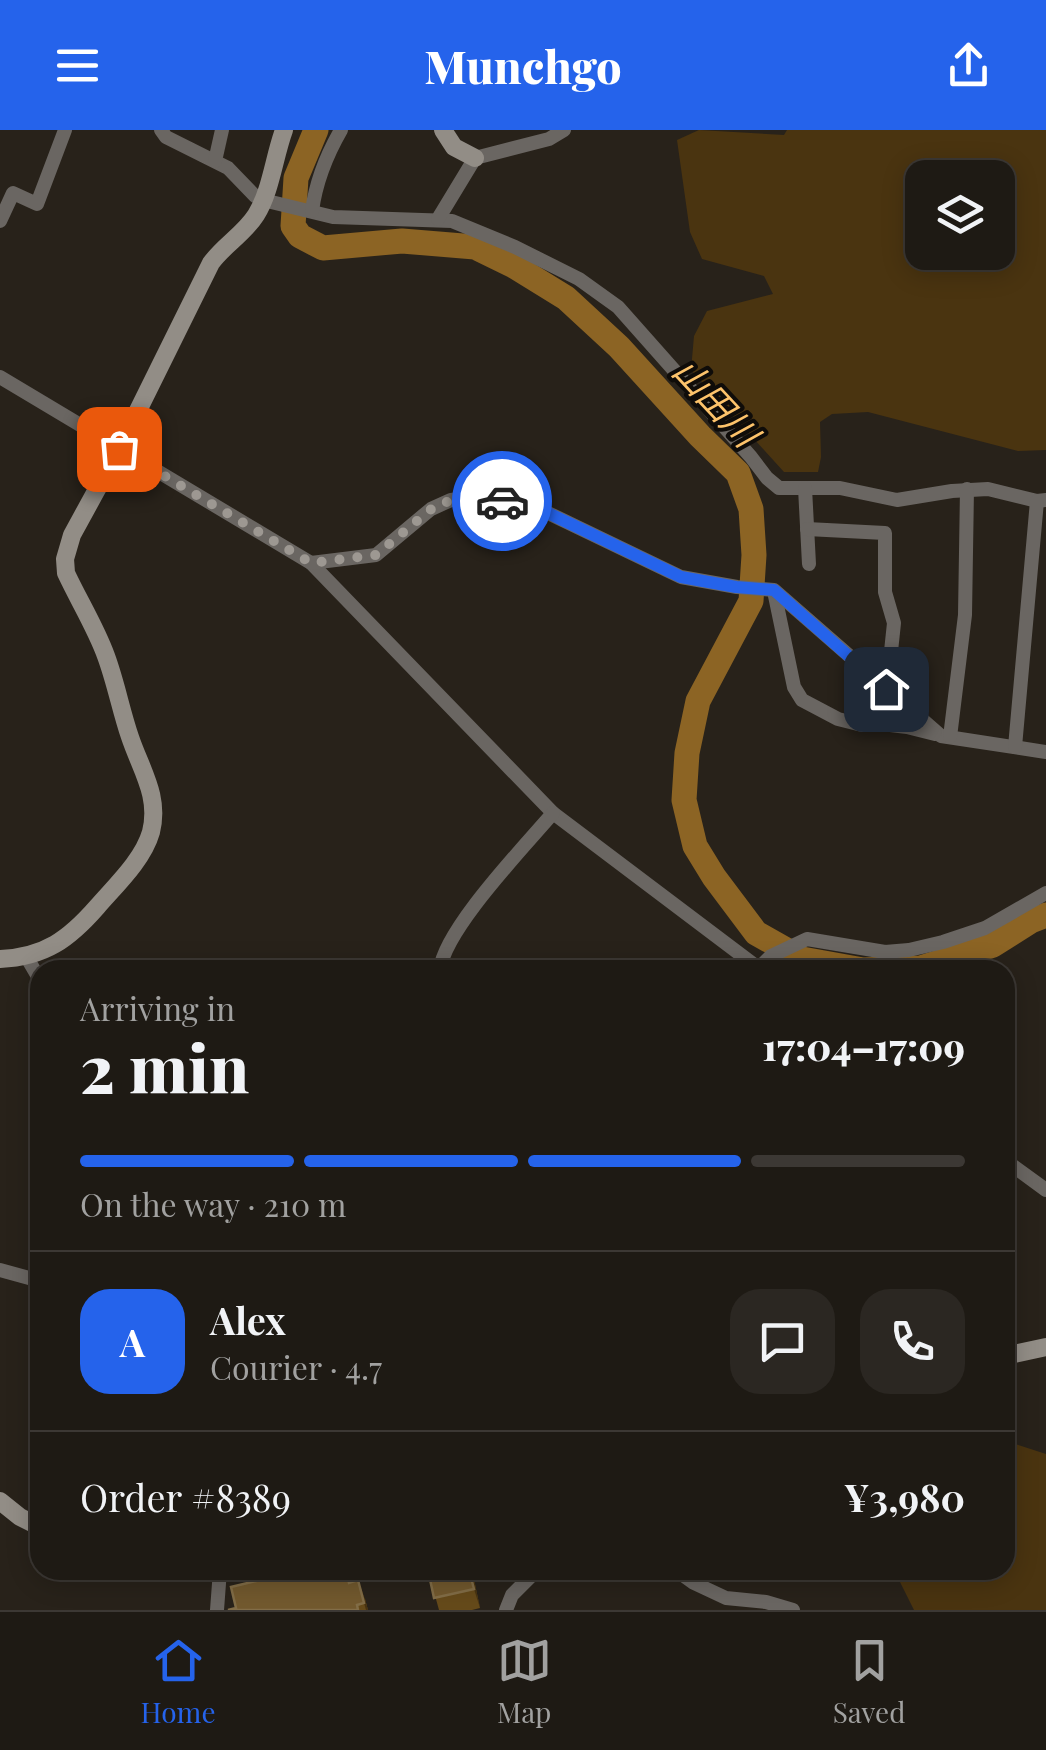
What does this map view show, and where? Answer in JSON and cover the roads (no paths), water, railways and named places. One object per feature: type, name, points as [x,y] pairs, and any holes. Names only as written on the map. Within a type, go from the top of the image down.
[{"type":"street","points":[[0,220],[12,193],[37,204],[65,130]]},
{"type":"street","points":[[161,130],[166,137],[234,171],[255,196],[268,202],[333,218],[438,219],[465,225],[579,279],[602,294],[632,324],[779,488],[854,490],[897,500],[988,489],[1041,500],[1015,747]]},
{"type":"street","points":[[215,161],[222,130]]},
{"type":"street","points":[[0,959],[49,948],[78,928],[137,859],[151,830],[154,807],[149,780],[130,737],[106,656],[65,566],[72,535],[211,263],[268,202],[284,130]]},
{"type":"street","points":[[309,210],[328,154],[341,130]]},
{"type":"street","points":[[442,130],[454,148],[475,158],[549,140],[564,130]]},
{"type":"street","points":[[438,219],[475,158]]},
{"type":"street","points":[[0,377],[311,563],[552,813],[748,960]]},
{"type":"street","points":[[805,488],[809,564]]},
{"type":"street","points":[[945,736],[965,615],[967,489]]},
{"type":"street","points":[[311,563],[376,555],[430,510],[452,500],[492,499],[548,513],[681,577],[771,590],[945,736]]},
{"type":"street","points":[[807,528],[885,533],[885,592],[894,623],[886,689]]},
{"type":"street","points":[[771,590],[794,687],[802,700],[838,720],[907,727],[1046,752]]},
{"type":"street","points":[[441,960],[480,899],[552,813]]},
{"type":"street","points":[[768,960],[807,939],[885,952],[943,942],[985,928],[1046,893]]},
{"type":"street","points":[[26,956],[30,963]]},
{"type":"street","points":[[1015,1167],[1046,1190]]},
{"type":"street","points":[[0,1270],[30,1278]]},
{"type":"street","points":[[1015,1354],[1046,1346]]},
{"type":"street","points":[[0,1501],[30,1522]]},
{"type":"street","points":[[218,1610],[220,1580]]},
{"type":"street","points":[[506,1610],[512,1595],[527,1580]]},
{"type":"street","points":[[690,1580],[726,1598],[766,1602],[793,1610]]},
{"type":"waterway","name":"山田川","points":[[316,130],[296,178],[293,226],[300,236],[323,248],[402,241],[475,247],[514,266],[566,298],[619,347],[738,473],[751,509],[751,601],[698,701],[687,753],[684,800],[695,846],[756,933],[808,960]]},
{"type":"waterway","name":"山田川","points":[[946,960],[993,945],[1046,915]]}]
